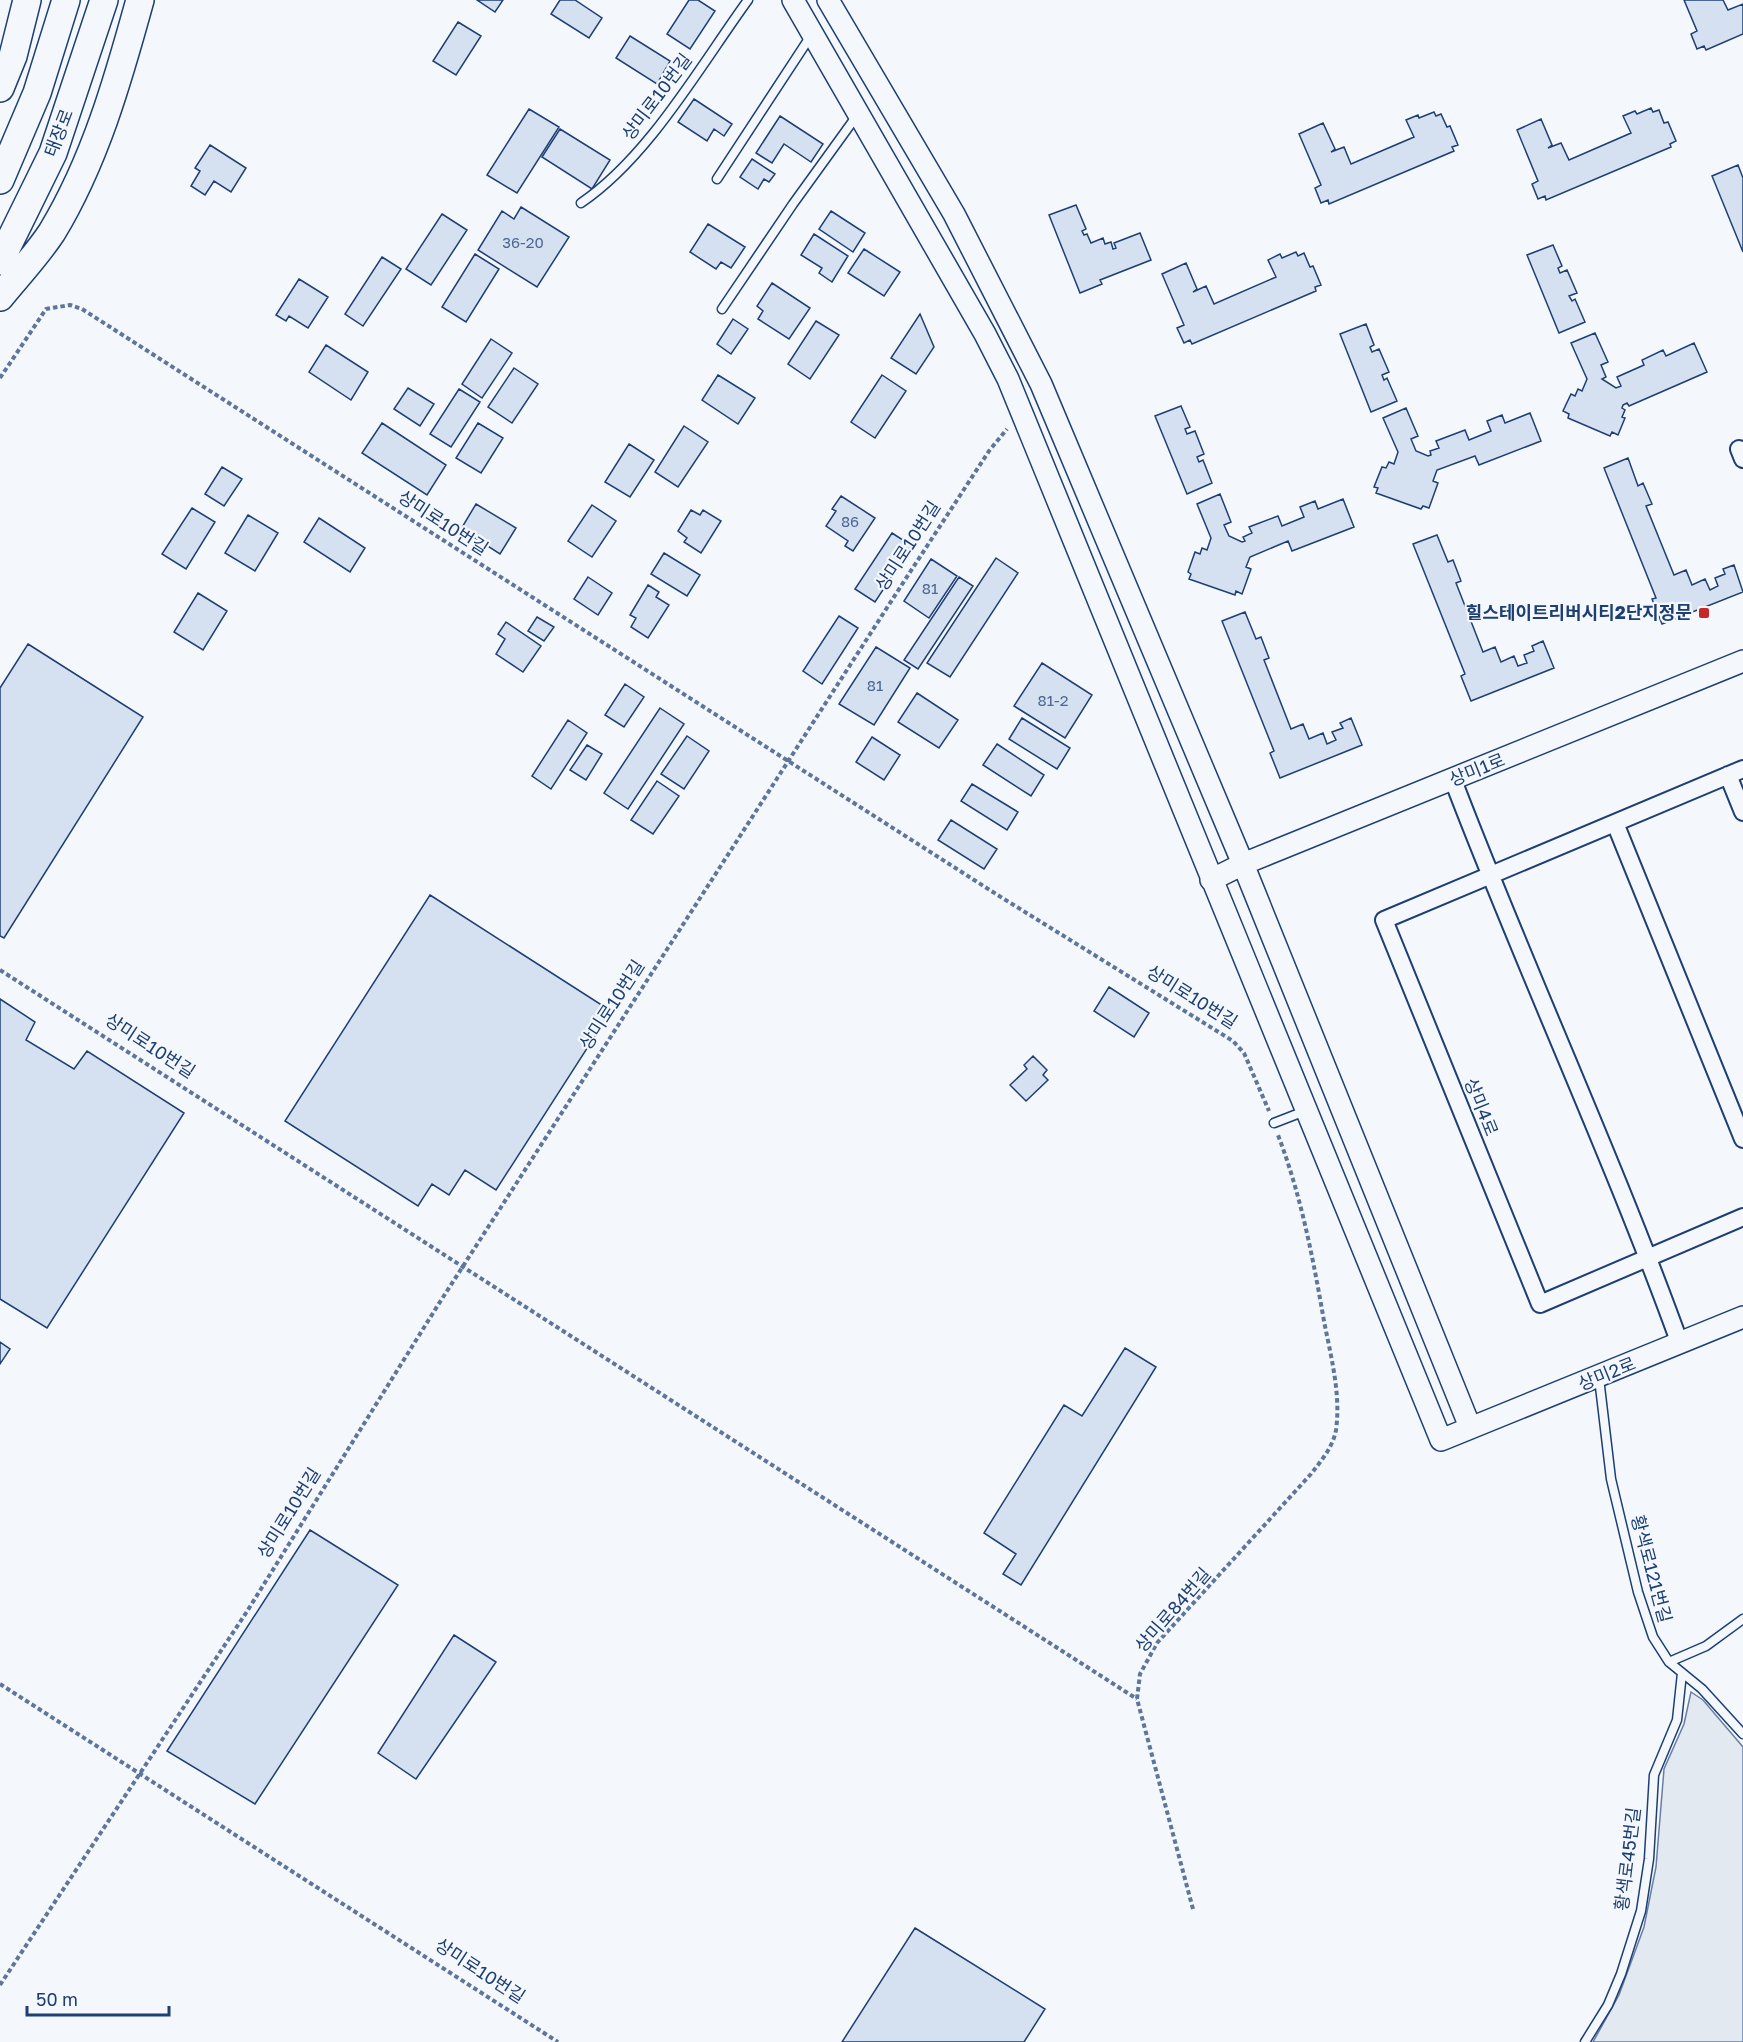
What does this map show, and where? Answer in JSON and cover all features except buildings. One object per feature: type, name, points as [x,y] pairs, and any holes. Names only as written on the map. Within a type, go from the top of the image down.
[{"type":"main road","points":[[0,88],[13,56],[27,0]]},
{"type":"main road","name":"태장로","points":[[0,180],[37,93],[66,0]]},
{"type":"main road","name":"태장로","points":[[0,261],[53,153],[104,0]]},
{"type":"main road","points":[[0,297],[51,234],[74,191],[117,83],[140,0]]},
{"type":"street","points":[[793,0],[985,334],[1024,415],[1305,1110]]},
{"type":"street","points":[[828,0],[954,214],[1041,384],[1244,864],[1470,1427]]},
{"type":"street","name":"상미1로","points":[[1211,880],[1244,864],[1743,661]]},
{"type":"street","name":"상미4로","points":[[1743,812],[1735,772],[1384,920],[1540,1304],[1743,1217]]},
{"type":"street","points":[[1453,780],[1489,876],[1649,1259],[1680,1344]]},
{"type":"street","points":[[1615,823],[1743,1139]]},
{"type":"street","name":"상미2로","points":[[1305,1110],[1441,1440],[1599,1378],[1743,1317]]},
{"type":"lane","name":"상미로10번길","points":[[581,203],[608,183],[640,148],[748,0]]},
{"type":"lane","points":[[717,179],[812,34]]},
{"type":"lane","points":[[722,309],[799,194],[858,114]]},
{"type":"lane","points":[[1274,1124],[1305,1110]]},
{"type":"lane","name":"황색로121번길","points":[[1599,1378],[1611,1479],[1622,1530],[1653,1637],[1669,1662],[1702,1689],[1743,1734]]},
{"type":"lane","points":[[1669,1662],[1706,1646],[1743,1619]]},
{"type":"lane","name":"황색로45번길","points":[[1585,2042],[1608,2004],[1621,1974],[1641,1911],[1649,1859],[1654,1775],[1677,1720],[1682,1674]]},
{"type":"path","name":"상미로10번길","points":[[0,378],[46,309],[70,305],[82,309],[789,762],[1239,1046],[1292,1171],[1315,1272],[1334,1375],[1335,1432]]},
{"type":"path","name":"상미로10번길","points":[[0,1985],[246,1613],[463,1267],[989,451],[1024,415]]},
{"type":"path","name":"상미로10번길","points":[[0,970],[463,1267]]},
{"type":"path","points":[[463,1267],[1137,1699]]},
{"type":"path","name":"상미로84번길","points":[[1193,1909],[1137,1699],[1140,1674],[1157,1643],[1291,1498],[1322,1460],[1335,1432]]},
{"type":"path","name":"상미로10번길","points":[[0,1684],[558,2042]]},
{"type":"shaded area","points":[[1691,1692],[1703,1700],[1743,1747],[1743,2042],[1593,2042],[1619,1995],[1644,1927],[1656,1867],[1664,1769],[1684,1724]]},
{"type":"place","name":"힐스테이트리버시티2단지정문","points":[[1704,613]]}]
